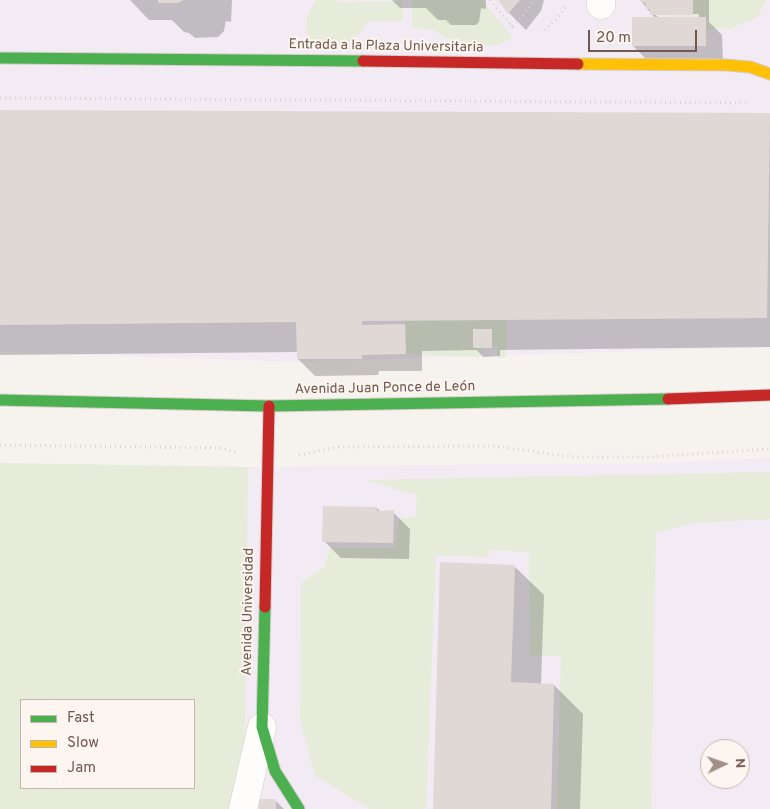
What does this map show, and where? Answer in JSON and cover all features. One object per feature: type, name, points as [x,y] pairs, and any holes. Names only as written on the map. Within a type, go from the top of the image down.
[{"type":"street","name":"Entrada a la Plaza Universitaria","points":[[0,58],[726,65],[750,67],[770,74]]},
{"type":"street","name":"Avenida Juan Ponce de León","points":[[0,400],[269,406],[656,400],[770,395]]},
{"type":"street","name":"Avenida Universidad","points":[[269,406],[262,727],[275,771],[299,809]]},
{"type":"street","points":[[243,809],[262,727]]},
{"type":"path","points":[[512,26],[523,16],[533,0]]},
{"type":"path","points":[[541,33],[565,10],[568,0]]},
{"type":"path","points":[[0,98],[749,104]]},
{"type":"path","points":[[0,445],[222,448],[239,454],[300,456],[338,447],[495,446],[572,457],[648,457],[770,450]]},
{"type":"shaded area","points":[[0,0],[770,0],[770,347],[297,362],[0,352]]},
{"type":"shaded area","points":[[770,458],[770,809],[0,809],[0,463],[248,467],[648,463]]},
{"type":"green space","points":[[316,0],[337,0],[339,2],[402,1],[403,21],[366,22],[361,32],[351,40],[331,48],[319,48],[313,43],[306,32],[307,17]]},
{"type":"green space","points":[[482,0],[513,38],[497,45],[465,46],[451,41],[432,29],[412,28],[412,1]]},
{"type":"green space","points":[[677,0],[766,0],[758,17],[729,29],[720,28],[690,33],[664,26],[668,6]]},
{"type":"green space","points":[[507,320],[506,357],[497,358],[497,346],[492,346],[474,330],[473,348],[482,349],[479,357],[406,354],[406,321]]},
{"type":"green space","points":[[0,463],[248,467],[245,742],[232,809],[0,809]]},
{"type":"green space","points":[[770,472],[770,519],[692,523],[656,533],[651,809],[557,809],[561,656],[530,655],[529,552],[490,550],[488,557],[436,555],[426,807],[424,809],[370,809],[315,776],[300,720],[301,583],[324,568],[330,548],[395,548],[399,518],[415,517],[417,495],[366,480]]},
{"type":"building","points":[[158,0],[184,0],[178,3],[158,3]]},
{"type":"building","points":[[498,0],[520,0],[508,14]]},
{"type":"building","points":[[641,0],[693,0],[693,15],[650,15],[650,9],[646,9],[645,2],[641,3]]},
{"type":"building","points":[[632,17],[706,17],[706,46],[632,46]]},
{"type":"building","points":[[0,110],[770,113],[767,318],[362,321],[362,325],[405,324],[406,354],[362,355],[362,359],[297,359],[296,322],[0,325]]},
{"type":"building","points":[[473,329],[492,329],[492,348],[473,348]]},
{"type":"building","points":[[323,506],[377,507],[377,511],[394,510],[393,543],[322,542]]},
{"type":"building","points":[[440,562],[515,565],[511,682],[554,684],[551,809],[433,809]]},
{"type":"building","points":[[258,799],[276,799],[276,809],[259,809]]},
{"type":"traffic: fast","points":[[0,58],[363,61]]},
{"type":"traffic: fast","points":[[0,400],[269,406],[668,399]]},
{"type":"traffic: fast","points":[[265,607],[262,727],[275,771],[299,809]]},
{"type":"traffic: slow","points":[[578,64],[726,65],[750,67],[770,74]]},
{"type":"traffic: jam","points":[[363,61],[578,64]]},
{"type":"traffic: jam","points":[[668,399],[770,395]]},
{"type":"traffic: jam","points":[[265,607],[269,406]]}]
